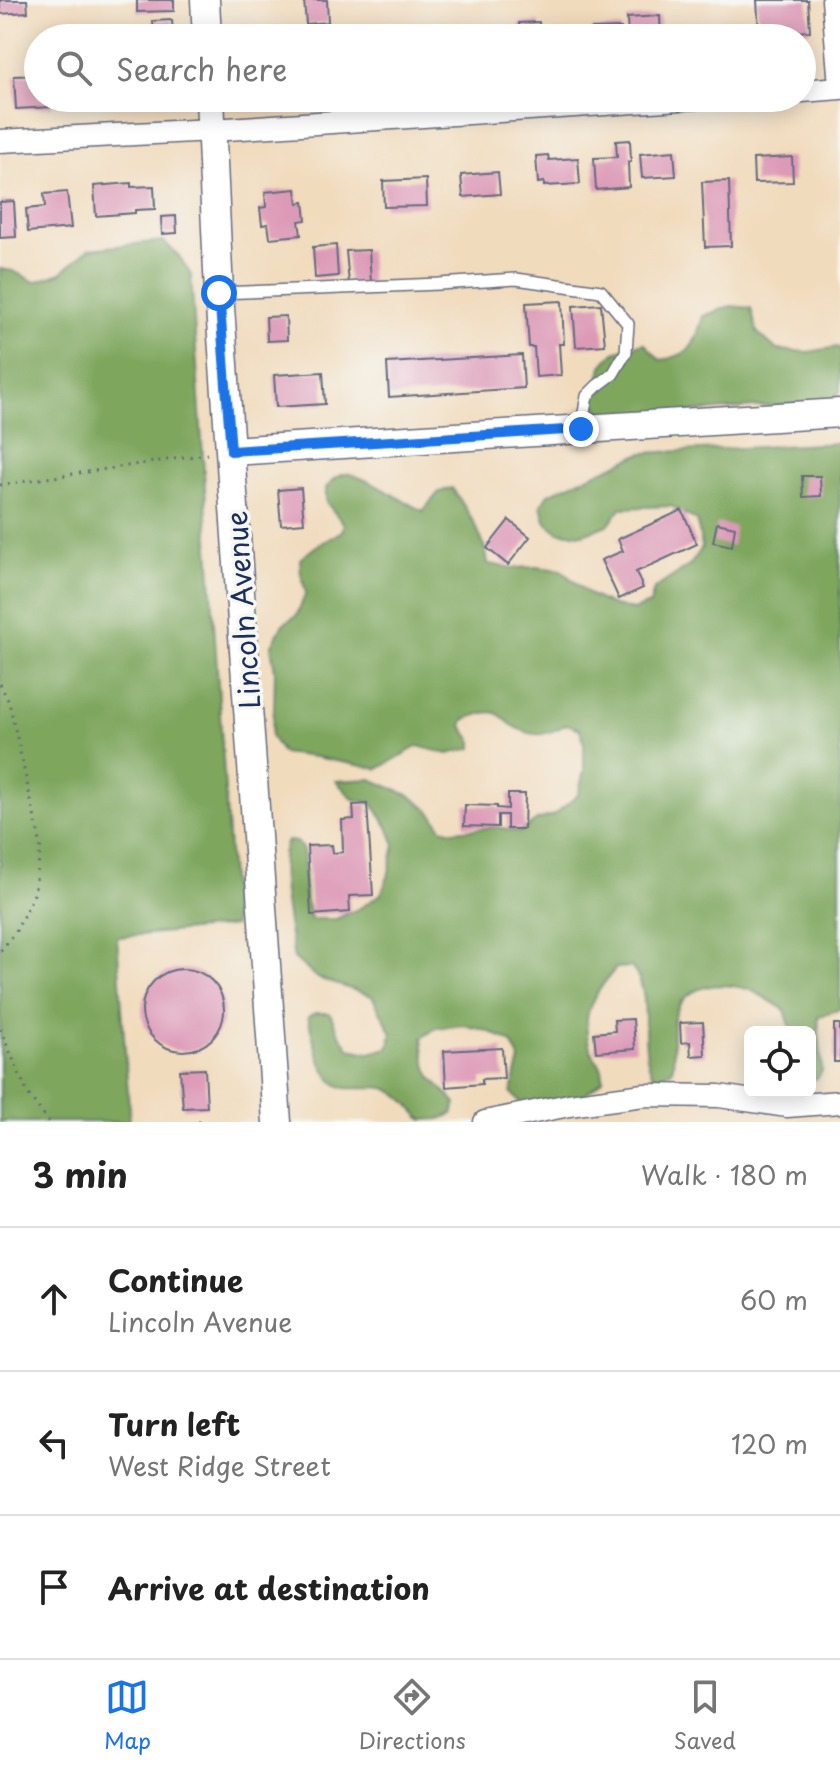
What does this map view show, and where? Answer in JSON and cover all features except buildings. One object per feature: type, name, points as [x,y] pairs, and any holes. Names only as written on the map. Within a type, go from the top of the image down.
[{"type":"street","points":[[205,0],[206,24]]},
{"type":"street","points":[[816,90],[840,87],[833,0]]},
{"type":"street","name":"Lincoln Avenue","points":[[211,112],[219,293],[277,1122]]},
{"type":"street","points":[[0,141],[484,112]]},
{"type":"street","points":[[231,451],[840,413]]},
{"type":"street","points":[[485,1122],[569,1105],[644,1095],[719,1096],[787,1106],[840,1102]]},
{"type":"lane","points":[[219,293],[516,279],[601,291],[628,324],[626,352],[613,374],[587,396],[581,429]]},
{"type":"path","points":[[0,485],[231,451]]},
{"type":"path","points":[[0,684],[9,702],[41,846],[34,894],[16,931],[0,952]]},
{"type":"path","points":[[0,1029],[28,1094],[49,1122]]},
{"type":"green space","points":[[163,241],[179,256],[191,275],[234,926],[117,937],[130,1122],[0,1122],[0,269],[13,271],[35,282],[61,273],[89,249]]},
{"type":"green space","points":[[731,306],[751,308],[757,332],[777,350],[808,352],[838,347],[840,392],[831,401],[606,419],[599,413],[595,400],[602,366],[614,352],[644,343],[660,360],[679,355],[694,342],[703,316]]},
{"type":"green space","points":[[840,443],[840,1009],[818,1017],[822,1071],[816,1079],[816,1026],[790,1026],[785,1010],[762,996],[737,987],[717,985],[689,994],[682,1001],[673,1025],[672,1071],[661,1076],[653,1075],[646,1048],[643,991],[631,967],[616,968],[595,996],[587,1016],[587,1038],[602,1069],[603,1080],[584,1095],[550,1102],[521,1103],[511,1093],[520,1060],[511,1042],[488,1031],[464,1025],[436,1028],[422,1038],[429,1073],[456,1103],[453,1114],[423,1120],[404,1099],[390,1090],[379,1087],[345,1088],[330,1078],[324,1069],[308,1017],[315,1013],[330,1013],[350,1049],[369,1053],[388,1048],[392,1033],[372,996],[317,978],[294,958],[282,865],[287,841],[297,842],[303,850],[306,901],[311,919],[336,919],[381,894],[395,845],[388,827],[372,803],[353,799],[336,781],[371,779],[411,796],[431,812],[442,828],[453,831],[498,827],[520,832],[537,820],[554,815],[578,795],[584,771],[584,742],[580,729],[567,724],[553,731],[534,734],[510,724],[498,714],[488,712],[464,720],[462,726],[473,742],[473,748],[448,754],[418,746],[378,769],[282,753],[271,736],[275,671],[271,647],[283,624],[297,615],[306,593],[300,559],[342,531],[344,524],[326,502],[326,488],[335,478],[347,474],[423,511],[439,492],[452,488],[479,534],[488,564],[561,570],[590,595],[613,606],[633,610],[650,604],[654,589],[690,565],[702,548],[697,521],[671,506],[621,508],[608,525],[583,534],[558,532],[545,521],[541,505],[548,494],[642,453]]},
{"type":"route","points":[[219,293],[231,451],[581,429]]}]
